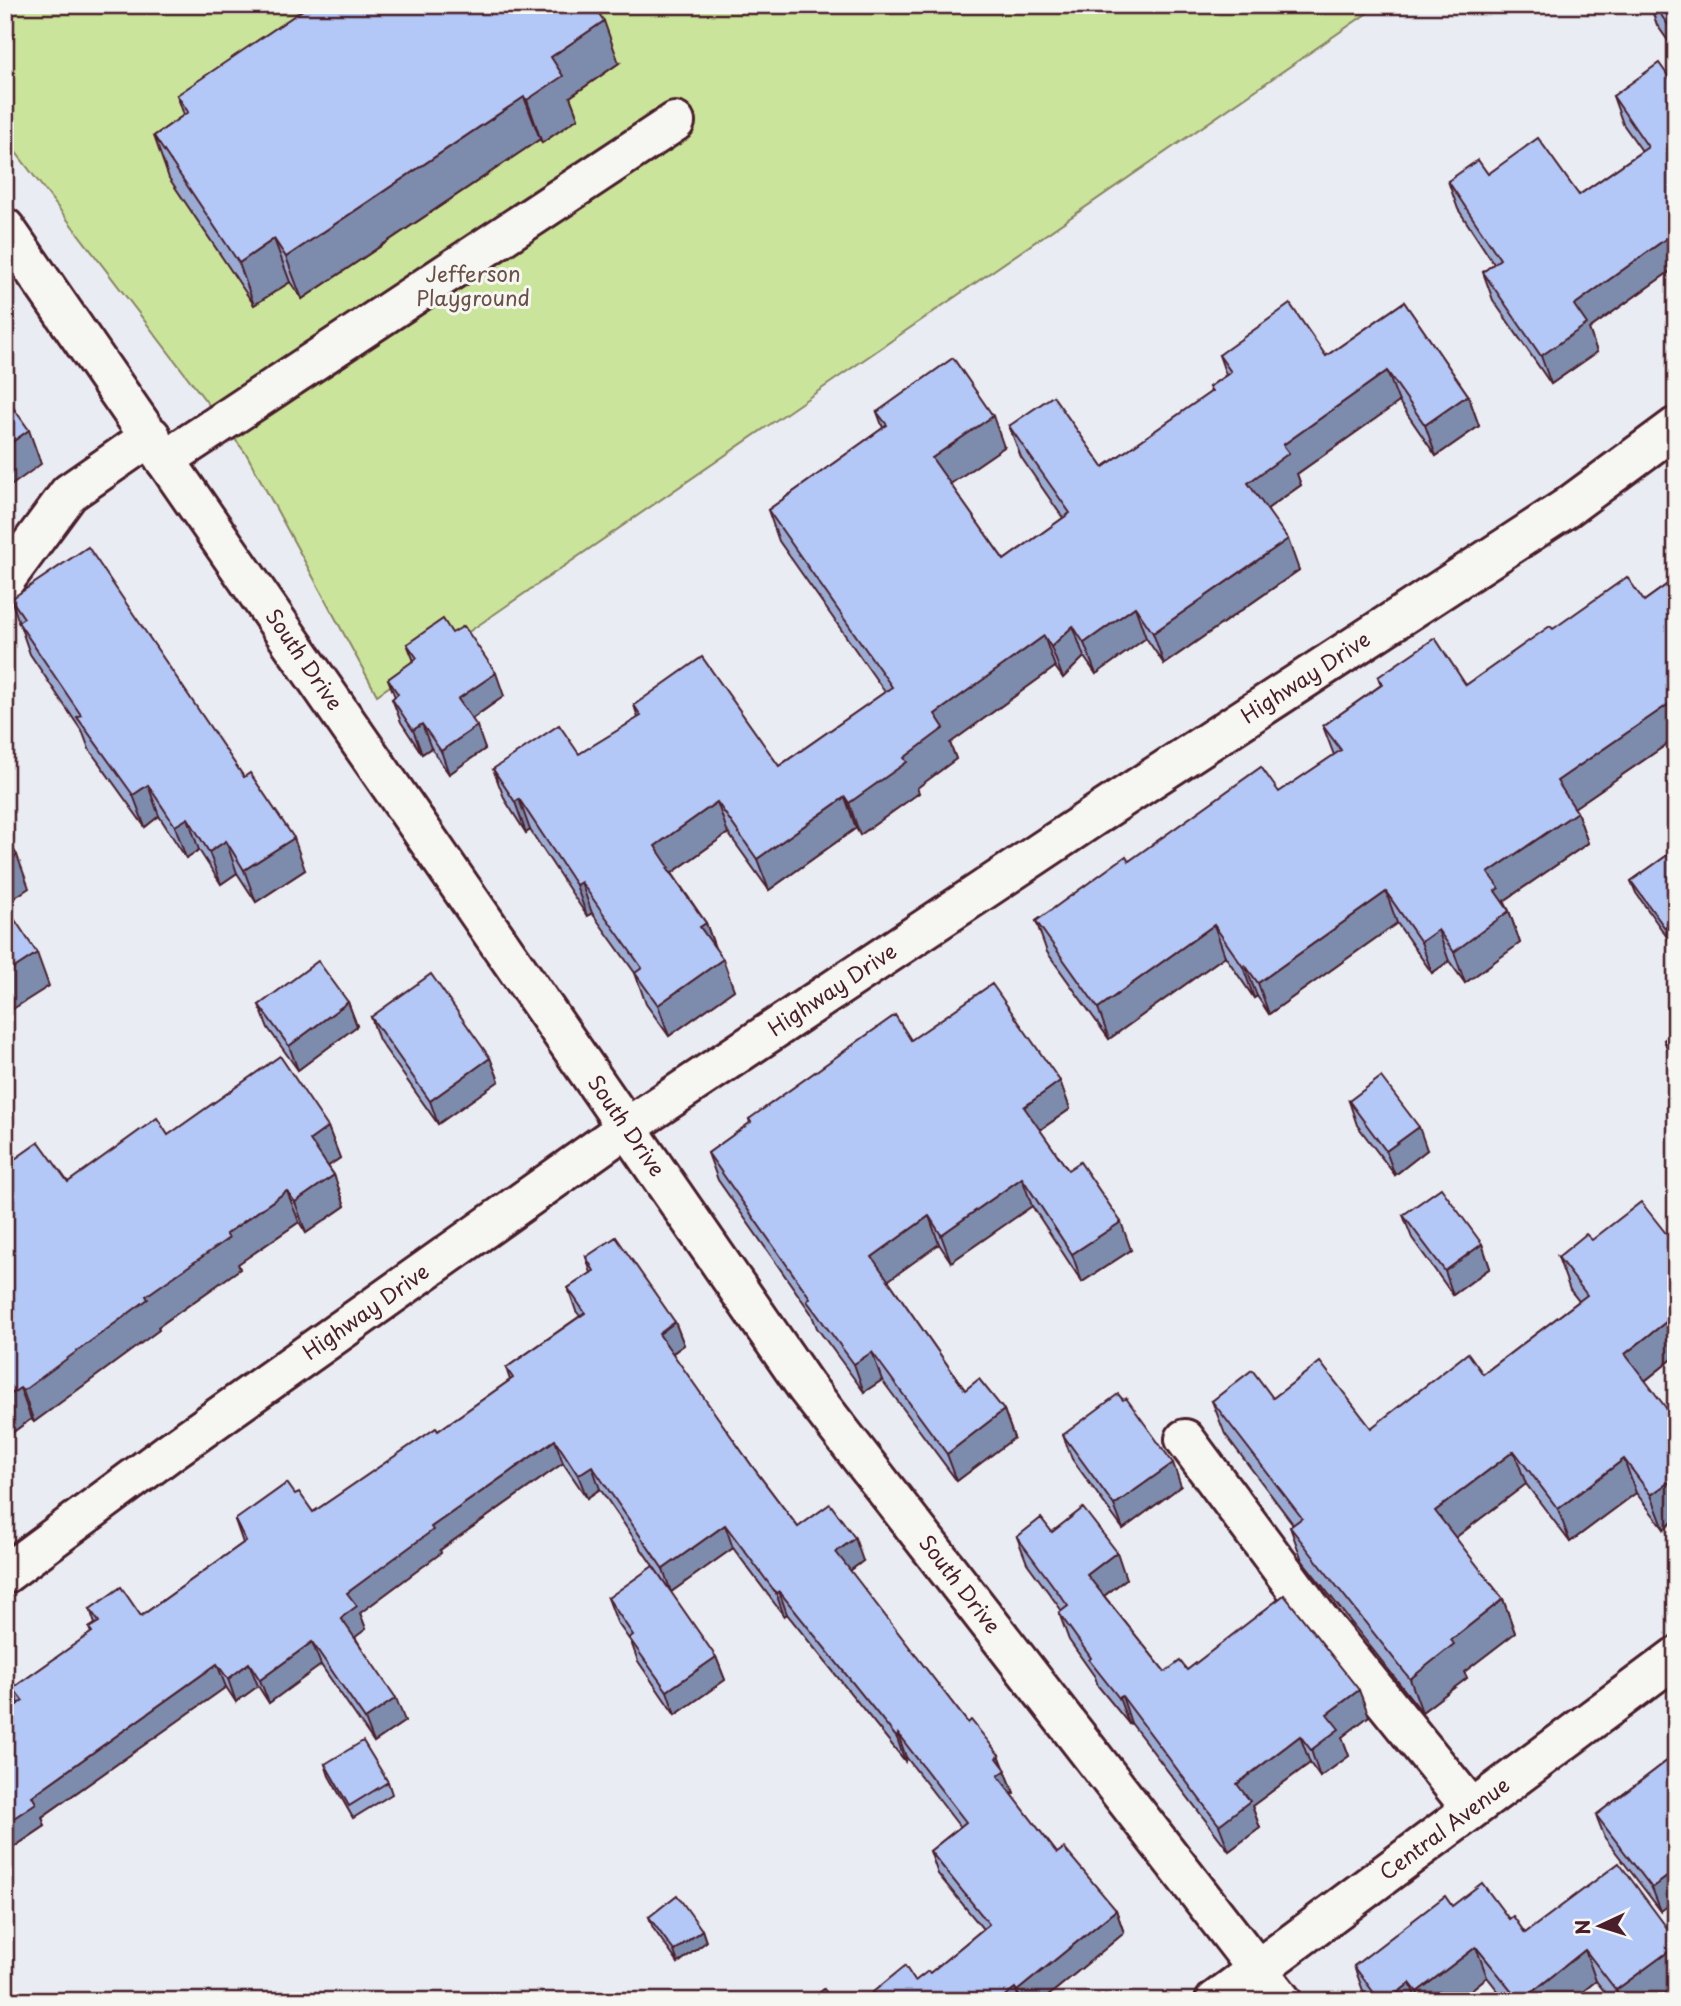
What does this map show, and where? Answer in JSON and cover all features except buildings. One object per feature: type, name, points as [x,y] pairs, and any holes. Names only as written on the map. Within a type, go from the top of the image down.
[{"type":"street","points":[[5,580],[69,493],[158,448],[676,122]]},
{"type":"street","name":"South Drive","points":[[5,228],[806,1387],[1282,2001]]},
{"type":"street","name":"Highway Drive","points":[[5,1574],[171,1451],[626,1128],[1110,806],[1565,509],[1676,427]]},
{"type":"street","points":[[1185,1439],[1324,1626],[1471,1808]]},
{"type":"street","name":"Central Avenue","points":[[1215,2001],[1676,1657]]},
{"type":"green space","name":"Jefferson Playground","points":[[5,5],[1379,5],[377,695],[247,455],[5,138]]}]
